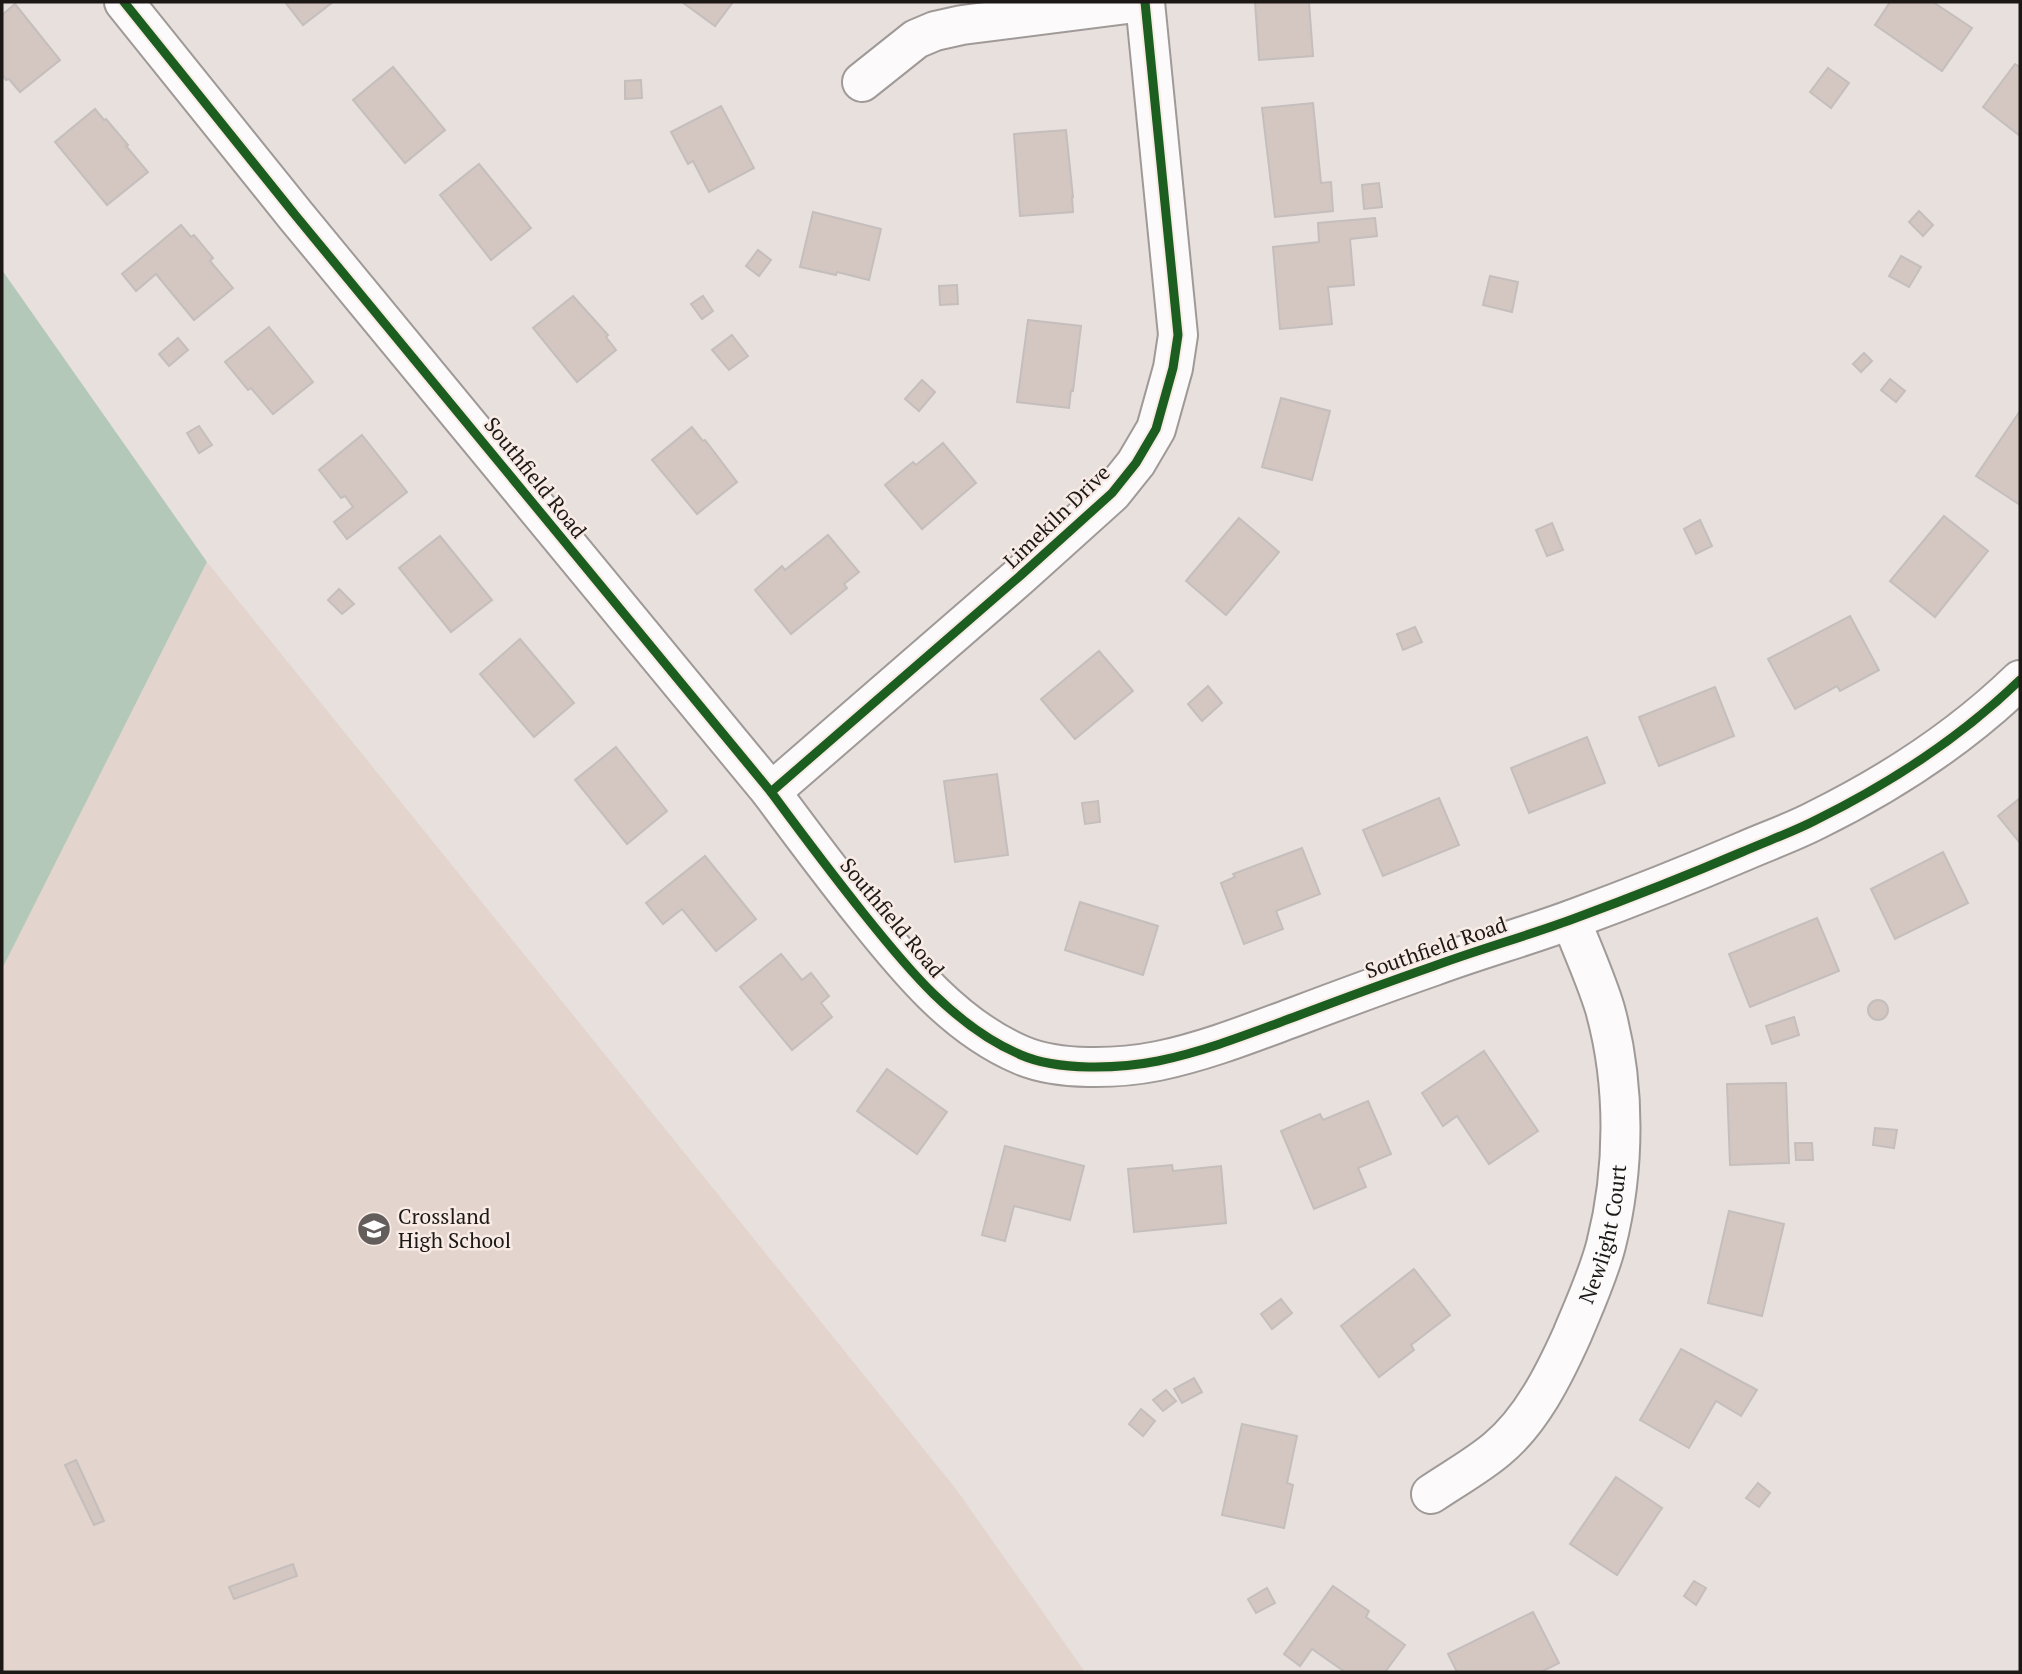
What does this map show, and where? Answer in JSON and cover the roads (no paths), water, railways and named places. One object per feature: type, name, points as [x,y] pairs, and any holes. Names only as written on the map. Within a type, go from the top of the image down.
[{"type":"street","name":"Southfield Road","points":[[124,2],[296,216],[771,793],[898,956],[936,996],[966,1021],[1022,1055],[1048,1062],[1107,1066],[1154,1062],[1208,1049],[1443,962],[1571,920],[1691,874],[1814,822],[1886,782],[1950,741],[2020,680]]},
{"type":"street","name":"Limekiln Drive","points":[[771,793],[1112,493],[1136,463],[1156,429],[1173,368],[1178,335],[1144,2]]},
{"type":"street","points":[[862,82],[916,39],[935,31],[962,25],[1144,2]]},
{"type":"street","name":"Newlight Court","points":[[1431,1494],[1498,1449],[1529,1414],[1557,1369],[1583,1310],[1605,1247],[1618,1177],[1621,1116],[1615,1057],[1605,1009],[1571,920]]},
{"type":"place","name":"Crossland High School","points":[[374,1229]]}]
